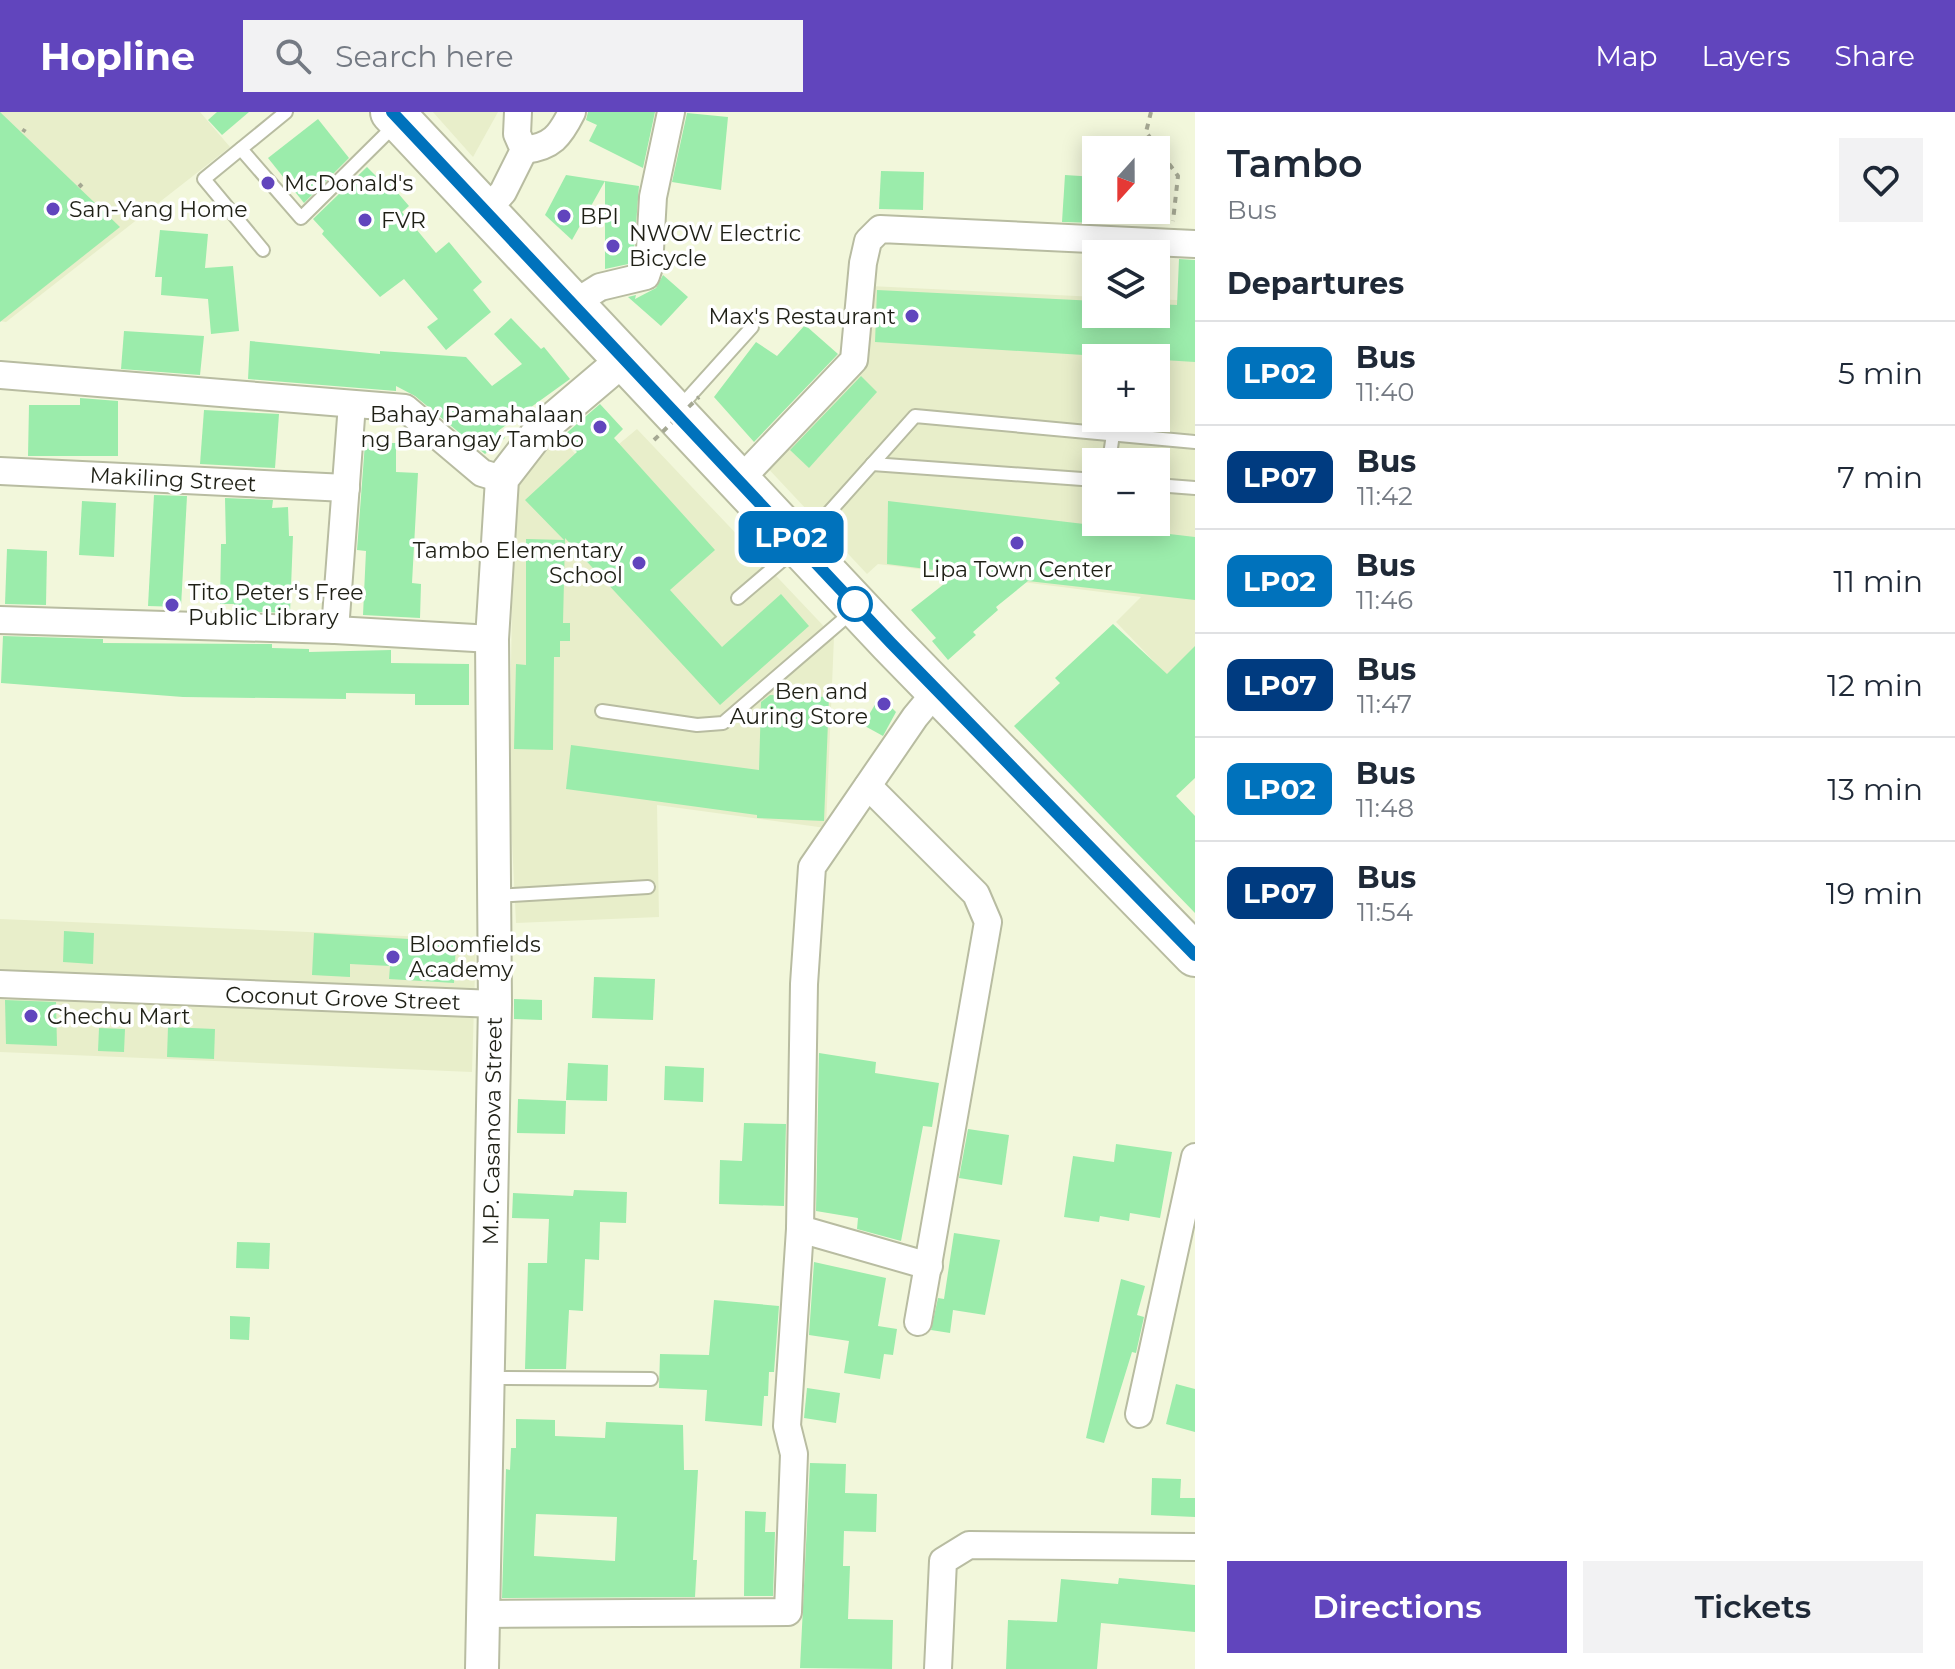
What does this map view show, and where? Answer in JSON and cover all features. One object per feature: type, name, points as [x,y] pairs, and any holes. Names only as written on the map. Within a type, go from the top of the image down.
[{"type":"highway","points":[[396,116],[625,358],[676,417],[1195,955]]},
{"type":"street","points":[[518,112],[517,134],[524,150]]},
{"type":"street","points":[[524,150],[539,149],[555,140],[572,112]]},
{"type":"street","points":[[573,304],[600,287],[646,276],[653,197],[671,112]]},
{"type":"street","points":[[485,212],[503,192],[524,150]]},
{"type":"street","points":[[738,482],[854,360],[863,263],[868,241],[880,229],[1183,244]]},
{"type":"street","points":[[0,375],[405,408],[482,473],[502,479],[540,430],[625,358]]},
{"type":"street","points":[[335,630],[352,404]]},
{"type":"street","name":"Makiling Street","points":[[0,471],[346,488]]},
{"type":"street","name":"M.P. Casanova Street","points":[[482,1669],[495,1004],[492,639],[502,479]]},
{"type":"street","points":[[0,620],[335,630],[492,639]]},
{"type":"street","points":[[484,1614],[788,1612],[794,1454],[787,1426],[800,1229],[804,984],[812,867],[939,688]]},
{"type":"street","points":[[868,786],[976,894],[988,922],[918,1322]]},
{"type":"street","name":"Coconut Grove Street","points":[[0,984],[495,1004]]},
{"type":"street","points":[[1139,1414],[1195,1157]]},
{"type":"street","points":[[800,1229],[929,1266]]},
{"type":"street","points":[[938,1669],[943,1561],[954,1552],[969,1545],[1195,1547]]},
{"type":"lane","points":[[263,250],[204,179],[286,112]]},
{"type":"lane","points":[[241,149],[301,218],[396,116]]},
{"type":"lane","points":[[676,417],[752,327]]},
{"type":"lane","points":[[738,598],[799,546],[915,416],[1195,442]]},
{"type":"lane","points":[[1111,448],[1113,434]]},
{"type":"lane","points":[[872,464],[1082,479]]},
{"type":"lane","points":[[1170,486],[1195,488]]},
{"type":"lane","points":[[602,711],[697,725],[723,723],[858,607]]},
{"type":"lane","points":[[494,896],[648,887]]},
{"type":"lane","points":[[486,1378],[651,1379]]},
{"type":"path","points":[[1151,112],[1146,132],[1178,176],[1183,244]]},
{"type":"shaded area","points":[[0,112],[200,112],[230,147],[6,322],[0,321]]},
{"type":"shaded area","points":[[433,112],[498,112],[473,157]]},
{"type":"shaded area","name":"Lipa Town Center","points":[[870,286],[1082,296],[1082,328],[1170,328],[1170,300],[1195,301],[1195,746],[1165,673],[1116,622],[1141,597],[878,564],[867,574],[763,463],[867,356]]},
{"type":"shaded area","name":"Tambo Elementary School","points":[[637,429],[834,637],[826,828],[657,805],[659,917],[516,923],[509,780],[514,490],[559,436],[589,469]]},
{"type":"shaded area","points":[[0,919],[476,939],[472,1072],[0,1052]]},
{"type":"building","points":[[0,112],[120,227],[0,322]]},
{"type":"building","points":[[217,112],[249,112],[222,135],[208,120]]},
{"type":"building","points":[[588,112],[655,112],[643,168],[589,141],[597,125],[586,120]]},
{"type":"building","points":[[687,113],[728,117],[721,190],[672,182]]},
{"type":"building","points":[[318,119],[349,158],[304,203],[268,158]]},
{"type":"building","points":[[367,167],[381,181],[385,178],[409,206],[402,212],[436,253],[449,242],[482,282],[473,290],[491,312],[446,350],[427,327],[438,319],[404,279],[380,297],[322,234],[324,231],[313,219]]},
{"type":"building","points":[[881,171],[924,172],[923,210],[879,209]]},
{"type":"building","points":[[566,175],[605,181],[572,240],[545,215]]},
{"type":"building","points":[[1065,175],[1082,176],[1082,223],[1062,222]]},
{"type":"building","points":[[605,181],[639,186],[633,263],[605,269]]},
{"type":"building","points":[[160,230],[208,234],[205,268],[233,266],[239,331],[211,334],[208,299],[161,295],[162,277],[155,277]]},
{"type":"building","points":[[1179,259],[1195,260],[1195,362],[1170,360],[1170,344],[1082,344],[1082,355],[875,342],[877,290],[1082,300],[1082,328],[1170,328],[1170,305],[1177,305]]},
{"type":"building","points":[[663,275],[688,297],[661,326],[628,297],[636,295],[635,299],[656,288]]},
{"type":"building","points":[[511,318],[541,349],[544,347],[570,379],[498,431],[505,438],[485,454],[415,396],[396,386],[396,391],[248,379],[250,341],[380,354],[380,351],[466,357],[492,386],[522,364],[494,334]]},
{"type":"building","points":[[805,325],[838,354],[754,442],[714,397],[756,342],[777,356]]},
{"type":"building","points":[[124,331],[204,336],[200,375],[121,369]]},
{"type":"building","points":[[861,376],[877,392],[809,468],[790,450]]},
{"type":"building","points":[[80,398],[118,401],[118,456],[28,456],[29,405],[80,405]]},
{"type":"building","points":[[600,404],[623,429],[614,438],[715,550],[670,590],[722,647],[781,594],[809,626],[720,705],[565,538],[563,623],[570,623],[570,641],[560,641],[560,657],[554,657],[553,750],[514,749],[516,664],[526,665],[526,539],[564,540],[525,500],[577,452],[563,436]]},
{"type":"building","points":[[204,410],[279,414],[275,468],[200,464]]},
{"type":"building","points":[[365,443],[396,443],[396,472],[418,473],[412,583],[421,584],[420,618],[363,615],[366,551],[357,550]]},
{"type":"building","points":[[154,495],[187,496],[181,607],[148,606]]},
{"type":"building","points":[[225,498],[273,500],[272,508],[288,507],[289,536],[293,536],[290,613],[234,611],[234,604],[220,604],[221,544],[226,544]]},
{"type":"building","points":[[82,501],[116,503],[114,557],[79,555]]},
{"type":"building","points":[[888,501],[1082,524],[1082,536],[1170,534],[1195,537],[1195,600],[1028,581],[996,607],[998,610],[973,632],[976,635],[948,660],[932,641],[936,638],[911,610],[958,573],[887,564]]},
{"type":"building","points":[[7,549],[47,551],[46,605],[5,604]]},
{"type":"building","points":[[1113,624],[1167,674],[1195,646],[1195,778],[1176,796],[1195,816],[1195,913],[1014,726],[1060,683],[1055,678]]},
{"type":"building","points":[[3,636],[103,639],[103,643],[272,644],[272,648],[309,649],[309,652],[391,650],[391,663],[469,664],[469,705],[415,705],[415,694],[346,693],[346,699],[183,697],[1,683]]},
{"type":"building","points":[[770,695],[829,697],[824,821],[757,818],[757,815],[566,789],[571,745],[759,770],[761,702]]},
{"type":"building","points":[[880,696],[896,712],[883,736],[863,725]]},
{"type":"building","points":[[64,931],[94,933],[93,964],[63,962]]},
{"type":"building","name":"Bloomfields Academy","points":[[314,933],[456,942],[454,983],[389,979],[390,966],[350,964],[350,977],[312,975]]},
{"type":"building","points":[[594,977],[655,979],[653,1020],[592,1018]]},
{"type":"building","points":[[514,999],[542,1000],[542,1020],[514,1019]]},
{"type":"building","name":"Chechu Mart","points":[[5,1000],[56,1002],[57,1046],[6,1044]]},
{"type":"building","points":[[168,1027],[215,1029],[214,1059],[167,1057]]},
{"type":"building","points":[[99,1028],[125,1029],[124,1052],[98,1051]]},
{"type":"building","points":[[819,1053],[876,1062],[875,1073],[939,1083],[932,1127],[923,1126],[901,1241],[857,1229],[858,1218],[816,1211]]},
{"type":"building","points":[[568,1063],[608,1065],[607,1101],[566,1100]]},
{"type":"building","points":[[665,1066],[704,1068],[703,1102],[664,1100]]},
{"type":"building","points":[[518,1099],[566,1101],[565,1134],[517,1133]]},
{"type":"building","points":[[744,1123],[786,1124],[784,1206],[719,1204],[720,1160],[742,1161]]},
{"type":"building","points":[[968,1129],[1009,1135],[1002,1185],[959,1178]]},
{"type":"building","points":[[1116,1144],[1172,1152],[1160,1218],[1130,1213],[1129,1221],[1100,1216],[1099,1222],[1064,1217],[1073,1156],[1114,1162]]},
{"type":"building","points":[[574,1190],[627,1192],[626,1223],[600,1222],[599,1260],[585,1259],[583,1311],[569,1310],[566,1369],[525,1369],[528,1263],[547,1263],[549,1219],[512,1218],[513,1193],[573,1196]]},
{"type":"building","points":[[954,1233],[1000,1240],[985,1315],[953,1310],[950,1333],[931,1330],[938,1298],[944,1299]]},
{"type":"building","points":[[237,1242],[270,1243],[269,1269],[236,1268]]},
{"type":"building","points":[[814,1262],[886,1278],[878,1326],[897,1329],[893,1355],[884,1354],[880,1379],[844,1373],[849,1341],[809,1335]]},
{"type":"building","points":[[1121,1279],[1145,1286],[1137,1315],[1144,1317],[1136,1353],[1132,1352],[1104,1443],[1086,1438]]},
{"type":"building","points":[[714,1300],[779,1306],[774,1372],[769,1372],[762,1426],[705,1421],[707,1390],[659,1388],[660,1354],[709,1355]]},
{"type":"building","points":[[230,1316],[250,1317],[249,1340],[230,1339]]},
{"type":"building","points":[[1176,1384],[1195,1389],[1195,1432],[1166,1424]]},
{"type":"building","points":[[807,1388],[840,1393],[836,1423],[804,1418]]},
{"type":"building","points":[[516,1419],[555,1420],[555,1436],[605,1438],[606,1422],[683,1425],[684,1470],[698,1470],[693,1560],[697,1560],[695,1597],[502,1598],[506,1469],[510,1470],[511,1448],[516,1448]],"holes":[[[536,1514],[617,1517],[615,1561],[534,1556]]]},
{"type":"building","points":[[810,1463],[846,1464],[845,1493],[877,1494],[876,1532],[844,1531],[843,1566],[850,1566],[848,1619],[893,1620],[892,1669],[800,1668]]},
{"type":"building","points":[[1152,1478],[1181,1479],[1180,1498],[1195,1498],[1195,1517],[1151,1515]]},
{"type":"building","points":[[745,1511],[766,1512],[765,1532],[775,1532],[773,1596],[744,1596]]},
{"type":"building","points":[[1119,1578],[1195,1585],[1195,1632],[1101,1623],[1097,1669],[1006,1669],[1008,1620],[1057,1622],[1061,1579],[1118,1584]]},
{"type":"bus line","name":"LP02","points":[[392,112],[891,643],[939,688],[1195,955]]},
{"type":"place","name":"McDonald's","points":[[268,183]]},
{"type":"place","name":"San-Yang Home","points":[[53,209]]},
{"type":"place","name":"BPI","points":[[564,216]]},
{"type":"place","name":"FVR","points":[[365,220]]},
{"type":"place","name":"NWOW Electric Bicycle","points":[[613,246]]},
{"type":"place","name":"Max's Restaurant","points":[[912,316]]},
{"type":"place","name":"Bahay Pamahalaan ng Barangay Tambo","points":[[600,427]]},
{"type":"place","name":"Lipa Town Center","points":[[1017,543]]},
{"type":"place","name":"Tambo Elementary School","points":[[639,563]]},
{"type":"place","name":"Tito Peter's Free Public Library","points":[[172,605]]},
{"type":"place","name":"Ben and Auring Store","points":[[884,704]]},
{"type":"place","name":"Bloomfields Academy","points":[[393,957]]},
{"type":"place","name":"Chechu Mart","points":[[31,1016]]}]
